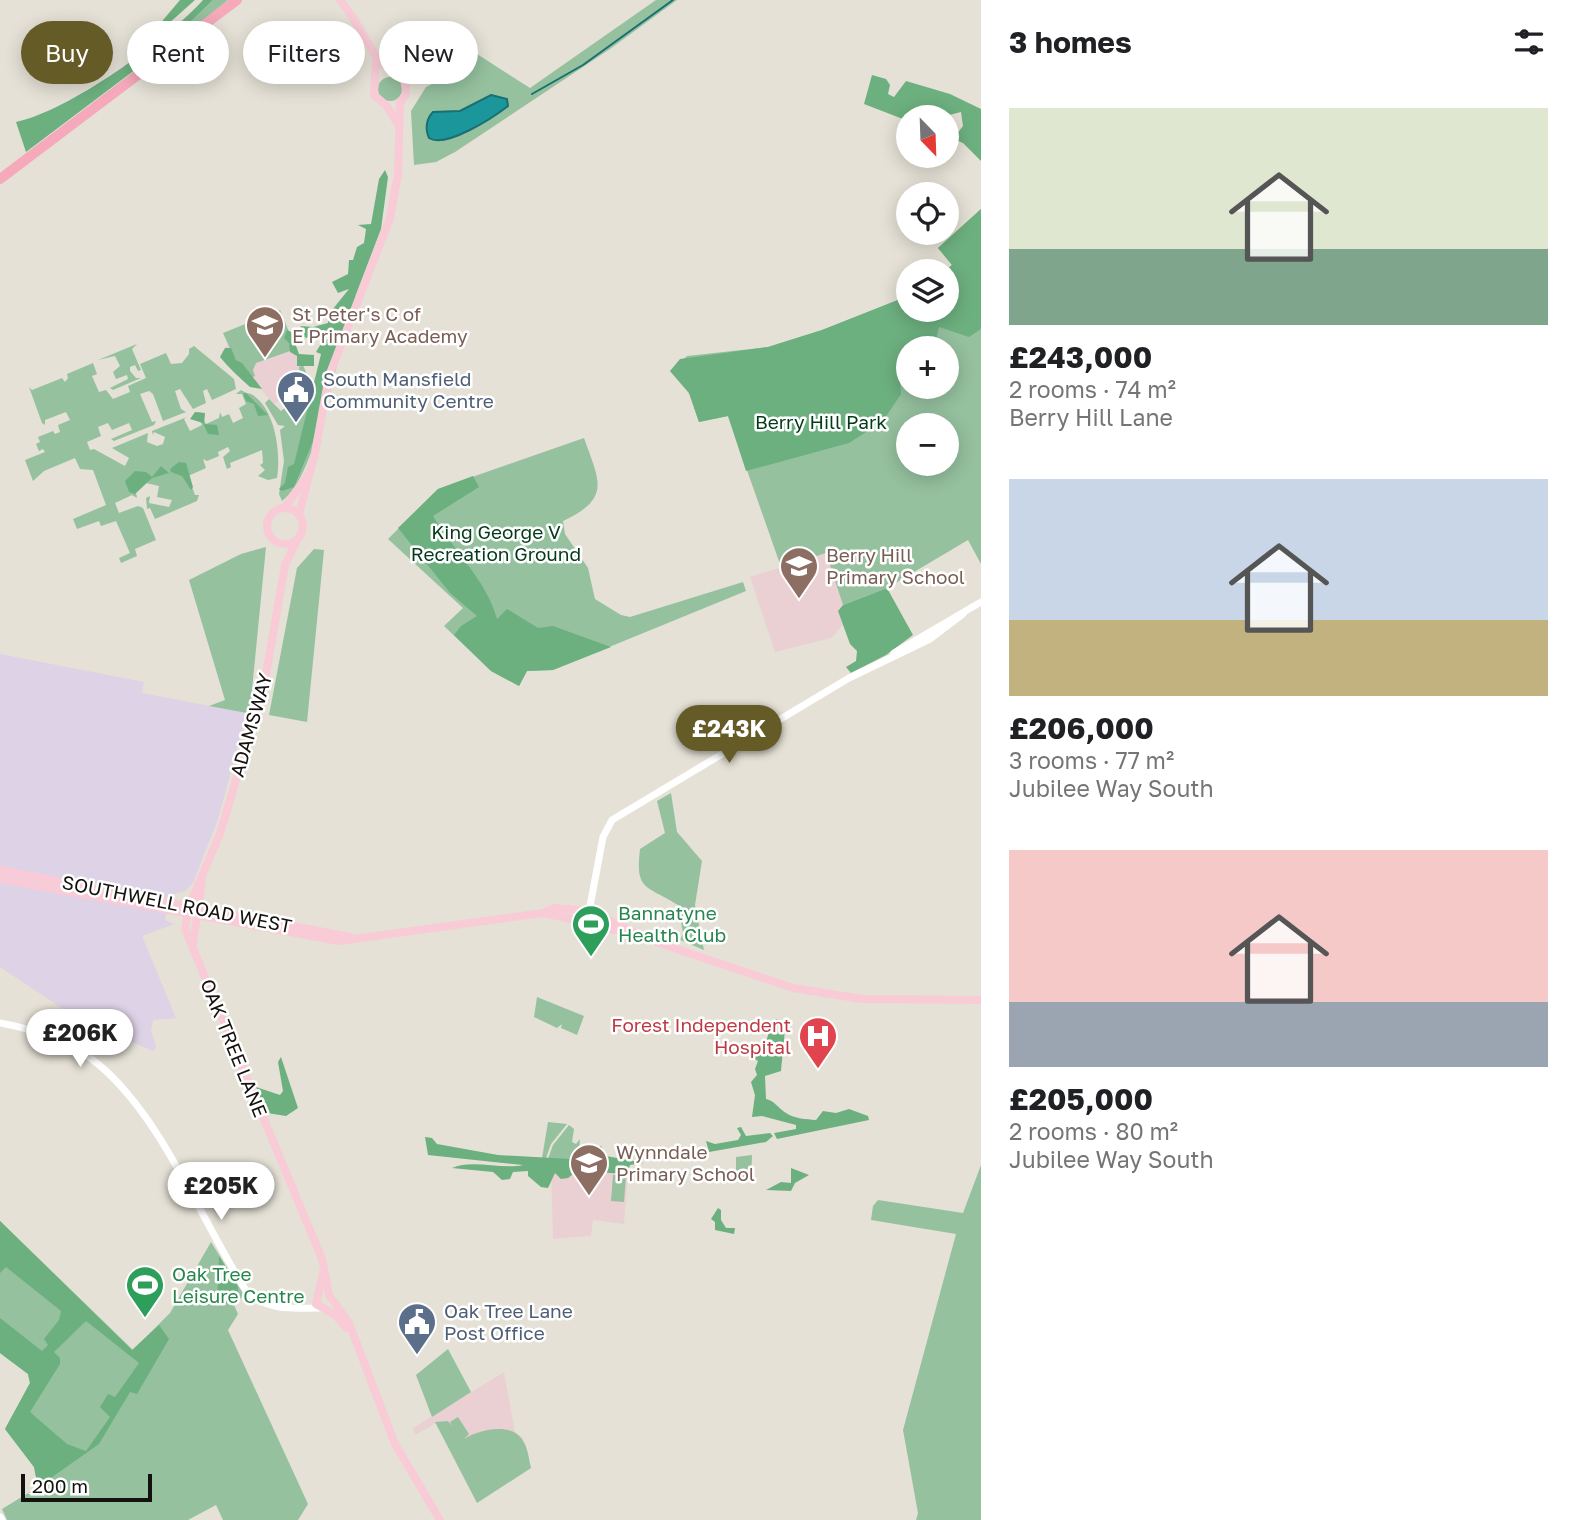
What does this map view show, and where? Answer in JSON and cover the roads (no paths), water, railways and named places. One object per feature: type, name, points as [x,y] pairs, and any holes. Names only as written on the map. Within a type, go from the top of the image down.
[{"type":"highway","points":[[0,179],[237,0]]},
{"type":"main road","points":[[340,0],[363,31],[379,59]]},
{"type":"main road","points":[[376,56],[377,79],[374,95],[387,106],[398,126]]},
{"type":"main road","points":[[308,475],[284,508],[270,516],[267,525],[269,535],[279,543],[288,544],[297,540],[304,529],[299,514],[316,453],[329,376],[390,218],[398,174],[400,103],[407,87],[405,84]]},
{"type":"main road","points":[[387,106],[400,103]]},
{"type":"main road","points":[[284,508],[299,514]]},
{"type":"main road","name":"ADAMSWAY","points":[[192,912],[264,686],[285,565],[297,540]]},
{"type":"main road","name":"ADAMSWAY","points":[[279,543],[285,565]]},
{"type":"main road","name":"SOUTHWELL ROAD WEST","points":[[0,870],[140,897],[238,925],[340,941],[543,913],[554,908],[590,911],[627,930],[793,988],[862,999],[981,1000]]},
{"type":"main road","name":"SOUTHWELL ROAD WEST","points":[[0,879],[167,911],[215,911],[353,938]]},
{"type":"main road","points":[[202,885],[206,901],[215,911]]},
{"type":"main road","name":"OAK TREE LANE","points":[[167,911],[193,943],[324,1269],[330,1298],[349,1323],[394,1444],[440,1520]]},
{"type":"main road","points":[[187,934],[192,912]]},
{"type":"main road","name":"OAK TREE LANE","points":[[192,912],[193,943]]},
{"type":"main road","name":"SOUTHWELL ROAD WEST","points":[[543,913],[612,930],[627,930]]},
{"type":"main road","points":[[322,1308],[330,1298],[317,1296],[324,1269]]},
{"type":"main road","name":"OAK TREE LANE","points":[[317,1296],[322,1308],[335,1315],[351,1332]]},
{"type":"street","points":[[587,922],[603,837],[612,820],[770,724],[916,644],[981,602]]},
{"type":"street","points":[[0,1023],[47,1035],[96,1062],[134,1102],[171,1158],[247,1292],[271,1306],[288,1310],[322,1308]]},
{"type":"street","points":[[304,1308],[317,1296]]},
{"type":"water","points":[[491,95],[507,99],[508,106],[457,136],[436,140],[429,138],[427,124],[433,112],[460,111]]},
{"type":"waterway","points":[[532,94],[583,65],[673,0]]},
{"type":"place","name":"St Peter's C of E Primary Academy","points":[[265,359]]},
{"type":"place","name":"South Mansfield Community Centre","points":[[296,424]]},
{"type":"place","name":"Berry Hill Primary School","points":[[799,600]]},
{"type":"place","name":"Bannatyne Health Club","points":[[591,958]]},
{"type":"place","name":"Forest Independent Hospital","points":[[818,1070]]},
{"type":"place","name":"Wynndale Primary School","points":[[589,1197]]},
{"type":"place","name":"Oak Tree Leisure Centre","points":[[145,1319]]},
{"type":"place","name":"Oak Tree Lane Post Office","points":[[417,1356]]},
{"type":"park label","name":"Berry Hill Park","points":[[821,422]]},
{"type":"park label","name":"King George V Recreation Ground","points":[[496,543]]}]
